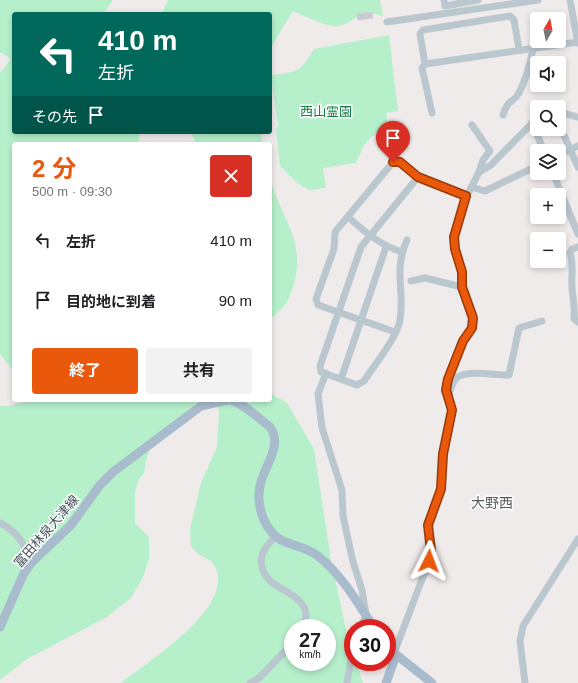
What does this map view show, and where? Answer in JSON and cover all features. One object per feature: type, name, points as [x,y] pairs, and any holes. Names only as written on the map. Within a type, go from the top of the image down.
[{"type":"main road","name":"富田林泉大津線","points":[[0,627],[24,573],[32,562],[71,525],[100,485],[113,472],[202,406],[219,402]]},
{"type":"main road","points":[[236,402],[243,405],[271,428],[275,438],[273,450],[260,482],[259,499],[265,522],[275,537],[284,542],[307,549],[327,564],[368,619]]},
{"type":"main road","points":[[396,655],[432,683]]},
{"type":"main road","points":[[386,683],[390,671]]},
{"type":"street","points":[[444,0],[445,6],[478,0]]},
{"type":"street","points":[[387,22],[538,0]]},
{"type":"street","points":[[425,64],[519,49],[533,49],[578,42],[575,9],[570,0]]},
{"type":"street","points":[[432,114],[422,68],[425,64],[420,34],[423,30],[510,16],[514,20],[519,49]]},
{"type":"street","points":[[503,115],[506,104],[518,95],[528,73],[533,49]]},
{"type":"street","points":[[566,114],[578,117]]},
{"type":"street","points":[[396,651],[429,561],[431,551],[428,525],[441,489],[443,454],[452,410],[446,390],[448,379],[463,341],[472,328],[473,318],[462,287],[462,272],[455,249],[454,237],[466,196],[483,160],[490,151],[474,134],[472,125]]},
{"type":"street","points":[[478,172],[491,164],[530,125]]},
{"type":"street","points":[[564,136],[578,167]]},
{"type":"street","points":[[566,151],[578,146]]},
{"type":"street","points":[[395,332],[318,305],[316,299],[334,249],[335,232],[393,162],[400,162],[418,177],[466,196]]},
{"type":"street","points":[[471,188],[485,191],[530,169]]},
{"type":"street","points":[[407,240],[399,261],[400,320],[395,332],[364,381],[357,385],[322,372],[320,366],[361,247],[369,235],[418,177]]},
{"type":"street","points":[[556,180],[578,234]]},
{"type":"street","points":[[348,217],[386,247],[402,252]]},
{"type":"street","points":[[341,379],[386,247]]},
{"type":"street","points":[[578,247],[572,249],[570,253],[572,259],[572,288],[575,302],[574,319],[578,322]]},
{"type":"street","points":[[411,281],[425,278],[462,287]]},
{"type":"street","points":[[448,400],[455,379],[460,375],[466,373],[498,376],[509,375],[519,328],[542,321]]},
{"type":"street","points":[[326,373],[318,394],[322,428],[342,490],[343,516],[353,562],[362,590],[366,615],[364,619]]},
{"type":"street","points":[[0,522],[20,537],[32,562]]},
{"type":"street","points":[[275,537],[263,552],[261,563],[263,573],[272,583],[296,598],[304,607],[306,619]]},
{"type":"street","points":[[525,683],[520,641],[523,626],[578,539]]},
{"type":"street","points":[[250,683],[259,678],[284,652]]},
{"type":"street","points":[[347,683],[349,671]]},
{"type":"green space","points":[[0,0],[113,0],[104,12],[12,12],[12,134],[139,134],[139,142],[12,142],[11,368],[0,354],[0,73],[11,59],[0,52]]},
{"type":"green space","points":[[168,0],[380,0],[383,16],[367,13],[362,14],[344,24],[333,26],[315,21],[293,11],[272,46],[272,12],[163,12]]},
{"type":"green space","name":"西山霊園","points":[[389,35],[398,111],[386,113],[387,121],[364,145],[356,163],[323,168],[326,188],[309,190],[297,183],[280,166],[276,130],[278,125],[272,76],[298,69],[302,66],[314,49]]},
{"type":"green space","points":[[192,134],[261,134],[262,142],[195,142]]},
{"type":"green space","points":[[272,184],[291,230],[297,254],[297,268],[294,284],[288,300],[280,311],[272,317]]},
{"type":"green space","points":[[272,394],[287,403],[314,449],[331,560],[344,620],[344,671],[359,671],[363,683],[121,683],[150,662],[187,631],[203,614],[214,596],[218,579],[213,563],[191,547],[190,529],[201,483],[217,447],[219,411],[217,406],[198,402],[272,402]]},
{"type":"green space","points":[[27,402],[198,402],[174,422],[151,448],[147,456],[144,473],[139,479],[135,491],[135,523],[149,537],[149,559],[143,577],[131,598],[107,617],[27,659],[0,680],[0,406]]},
{"type":"building","points":[[372,12],[373,18],[358,20],[357,14]]},
{"type":"district","name":"大野西","points":[[492,503]]},
{"type":"route","points":[[393,162],[400,162],[418,177],[432,181],[466,196],[454,237],[455,249],[462,272],[462,287],[473,318],[472,328],[463,341],[448,379],[446,390],[452,410],[443,454],[441,489],[431,513],[428,525],[431,551],[429,561]]}]
